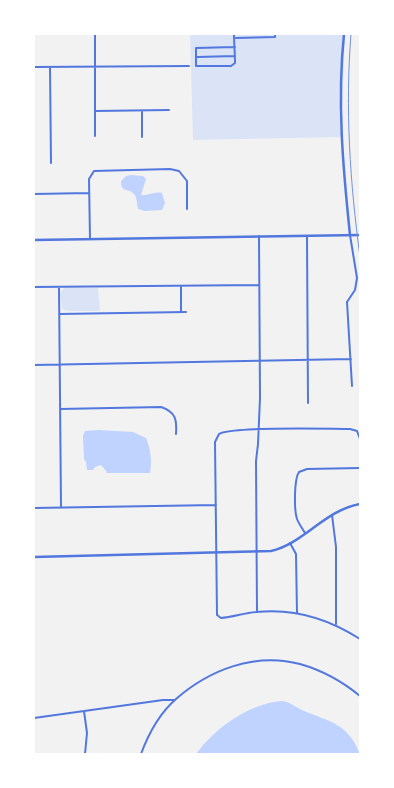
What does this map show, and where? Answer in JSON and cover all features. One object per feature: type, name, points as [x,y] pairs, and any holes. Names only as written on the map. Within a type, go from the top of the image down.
[{"type":"street","points":[[94,34],[95,136]]},
{"type":"street","points":[[234,34],[235,63],[231,66],[196,66],[196,48],[234,47]]},
{"type":"street","points":[[234,38],[275,37],[275,34]]},
{"type":"street","points":[[344,34],[341,70],[342,139],[350,235],[357,278],[355,290],[347,302],[352,386]]},
{"type":"street","points":[[196,57],[235,56]]},
{"type":"street","points":[[34,67],[189,66]]},
{"type":"street","points":[[50,67],[51,163]]},
{"type":"street","points":[[96,111],[169,110]]},
{"type":"street","points":[[142,111],[142,137]]},
{"type":"street","points":[[90,239],[89,179],[92,173],[102,170],[170,169],[179,171],[187,181],[187,209]]},
{"type":"street","points":[[34,194],[89,193]]},
{"type":"street","points":[[34,240],[360,235]]},
{"type":"street","points":[[257,612],[256,461],[260,398],[259,236]]},
{"type":"street","points":[[307,236],[308,403]]},
{"type":"street","points":[[34,288],[259,285]]},
{"type":"street","points":[[181,286],[181,312]]},
{"type":"street","points":[[59,287],[61,507]]},
{"type":"street","points":[[59,314],[186,312]]},
{"type":"street","points":[[34,364],[351,359]]},
{"type":"street","points":[[60,410],[161,407],[172,412],[175,416],[176,434]]},
{"type":"street","points":[[360,439],[357,431],[350,429],[258,430],[226,431],[219,434],[216,442],[218,617],[224,618],[257,612],[297,613],[314,617],[336,626],[360,639]]},
{"type":"street","points":[[305,533],[298,522],[295,512],[298,472],[307,469],[360,468]]},
{"type":"street","points":[[34,557],[277,550],[332,514],[360,504]]},
{"type":"street","points":[[34,508],[216,505]]},
{"type":"street","points":[[332,514],[336,547],[336,626]]},
{"type":"street","points":[[290,543],[296,554],[297,613]]},
{"type":"street","points":[[141,754],[150,736],[174,700],[201,680],[239,664],[268,660],[298,663],[321,671],[360,696]]},
{"type":"street","points":[[34,718],[174,700]]},
{"type":"street","points":[[84,711],[87,733],[85,754]]},
{"type":"shaded area","points":[[190,34],[345,34],[341,137],[193,140]]},
{"type":"shaded area","points":[[64,288],[98,288],[100,311],[67,311],[62,309],[60,293]]},
{"type":"water","points":[[126,176],[143,176],[146,179],[141,195],[162,193],[165,203],[162,210],[145,211],[138,209],[135,195],[122,188],[121,185],[121,181]]},
{"type":"water","points":[[85,431],[133,432],[146,438],[151,456],[150,473],[106,473],[101,465],[93,470],[87,470],[84,459],[83,436]]},
{"type":"water","points":[[282,701],[338,725],[350,736],[360,754],[196,754],[213,735],[234,718],[258,706]]},
{"type":"railway","points":[[351,34],[348,90],[350,146],[360,257]]}]
